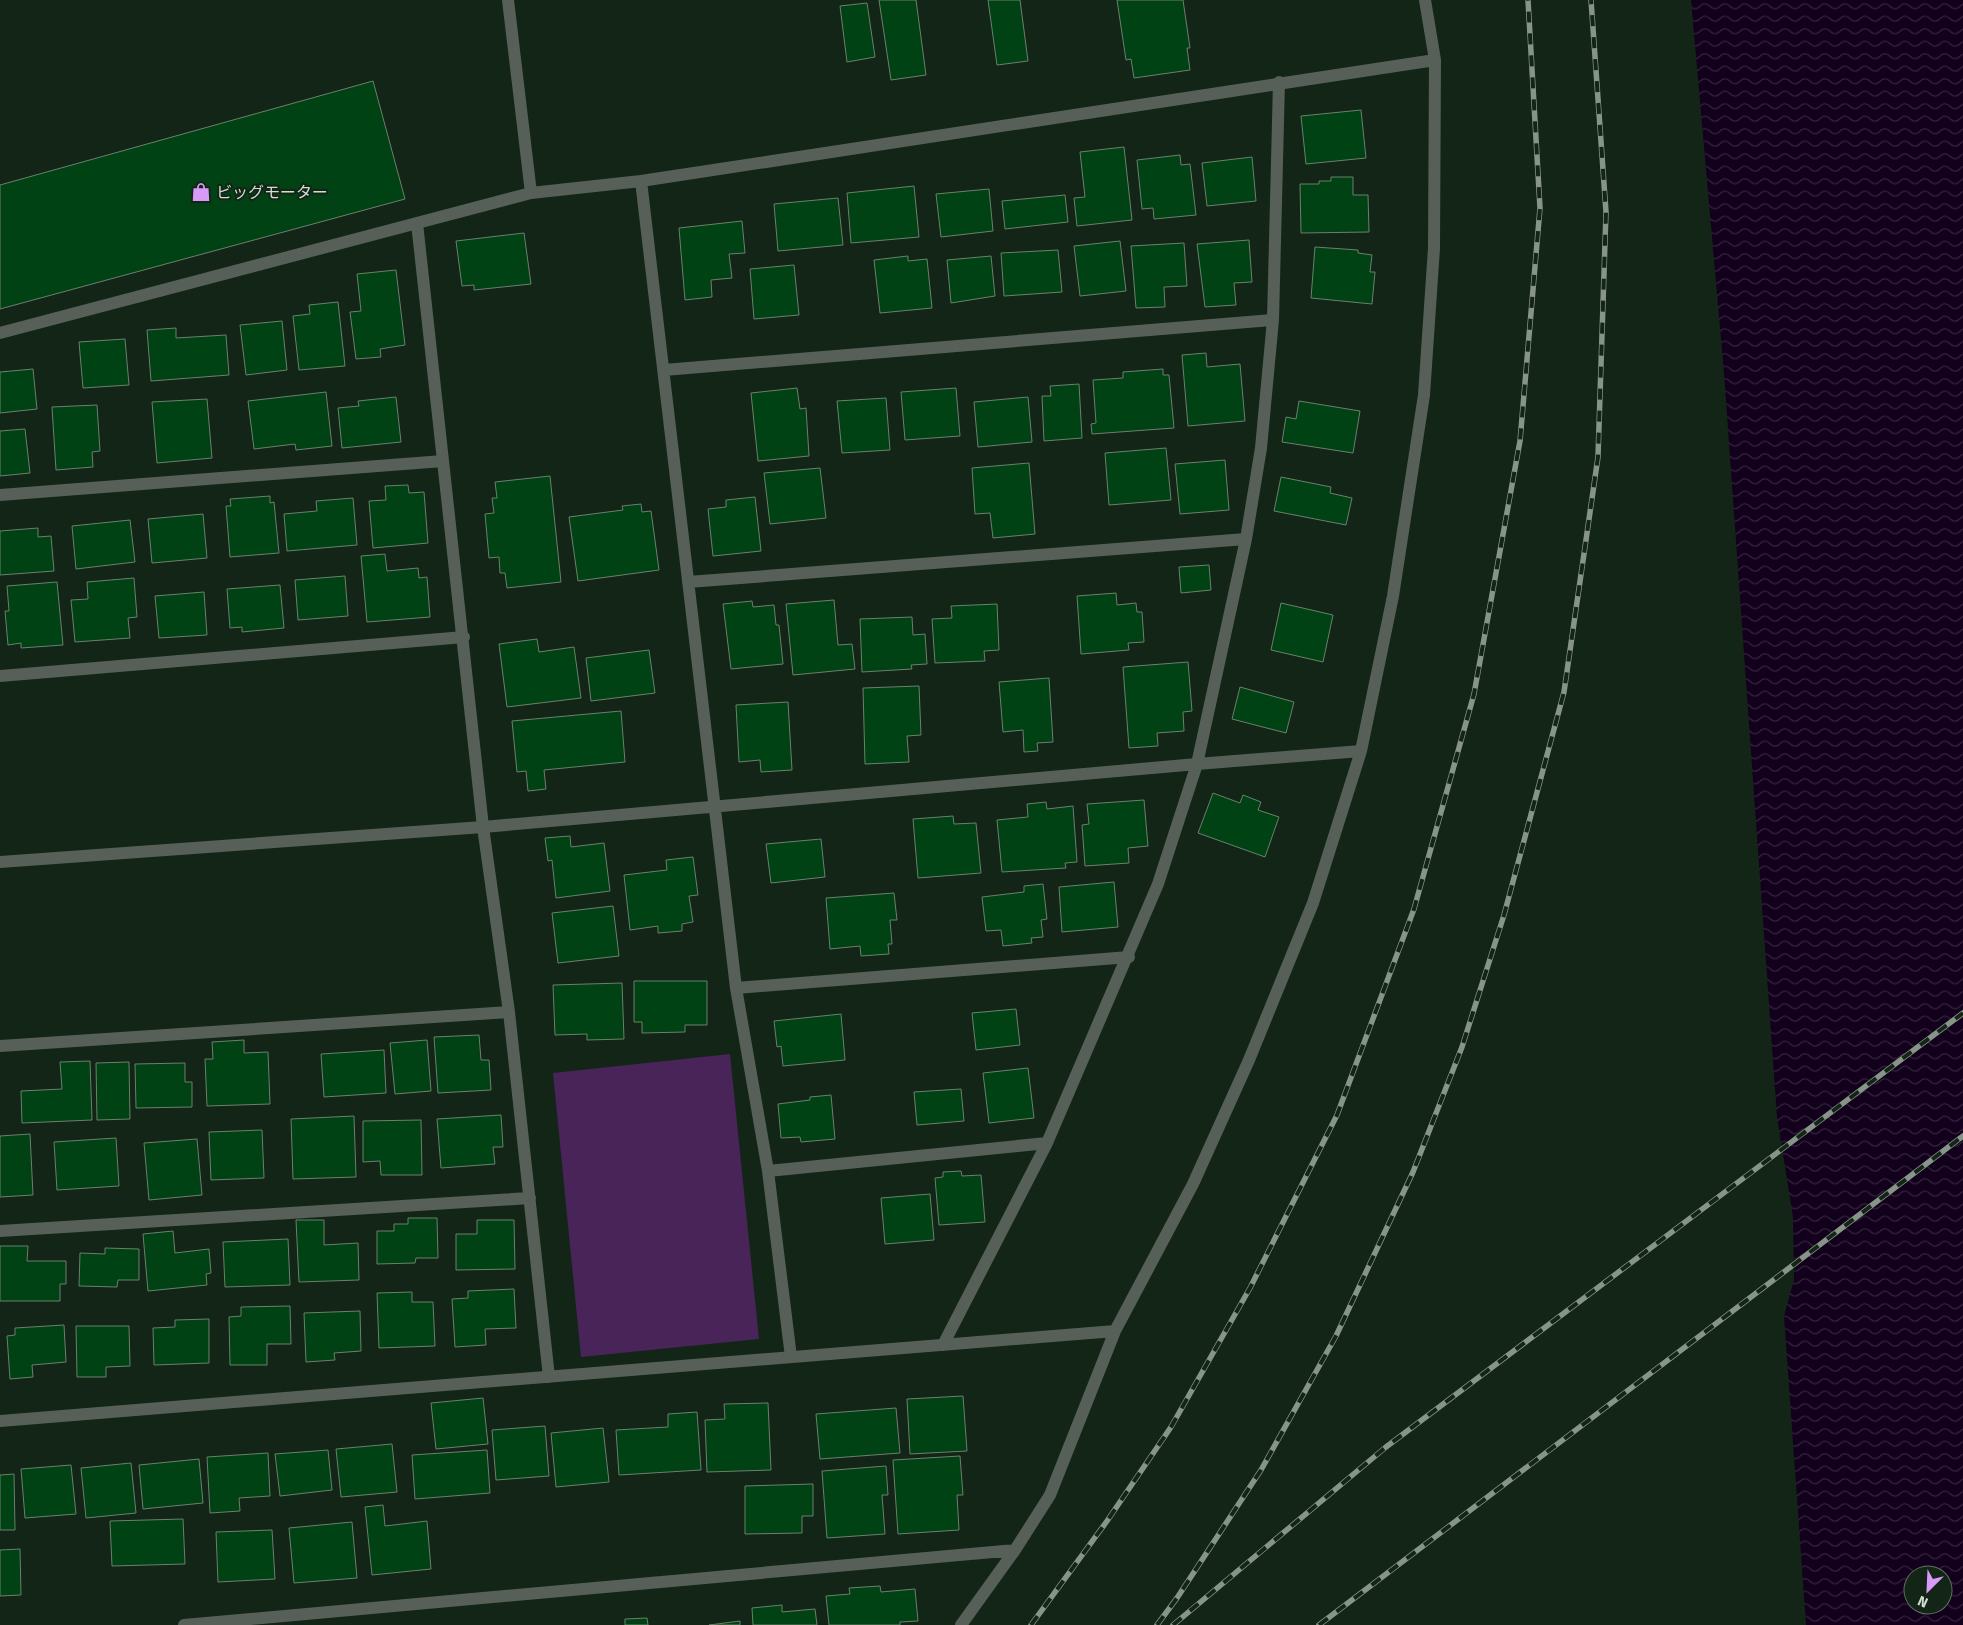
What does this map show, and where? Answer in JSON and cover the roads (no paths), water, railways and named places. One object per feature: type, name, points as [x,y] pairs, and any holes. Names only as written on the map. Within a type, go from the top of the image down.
[{"type":"street","points":[[508,0],[531,193]]},
{"type":"street","points":[[961,1625],[1015,1550],[1050,1495],[1115,1330],[1193,1184],[1249,1060],[1313,903],[1361,751],[1394,596],[1424,395],[1434,248],[1434,60],[1424,0]]},
{"type":"street","points":[[0,333],[531,193],[641,181],[1278,82],[1434,60]]},
{"type":"street","points":[[943,1345],[1048,1143],[1158,884],[1197,764],[1246,539],[1261,448],[1273,320],[1278,82]]},
{"type":"street","points":[[641,181],[736,988],[768,1171],[790,1357]]},
{"type":"street","points":[[417,223],[484,827],[509,1012],[550,1376]]},
{"type":"street","points":[[664,370],[1273,320]]},
{"type":"street","points":[[0,496],[443,461]]},
{"type":"street","points":[[688,582],[1246,539]]},
{"type":"street","points":[[0,676],[464,637]]},
{"type":"street","points":[[0,862],[484,827],[715,805],[1361,751]]},
{"type":"street","points":[[736,988],[1128,957]]},
{"type":"street","points":[[0,1046],[509,1012]]},
{"type":"street","points":[[768,1171],[1048,1143]]},
{"type":"street","points":[[0,1231],[530,1198]]},
{"type":"street","points":[[0,1422],[1115,1330]]},
{"type":"street","points":[[184,1625],[1015,1550]]},
{"type":"water","points":[[1691,0],[1963,0],[1963,1625],[1806,1625],[1784,1316],[1794,1280],[1793,1217],[1777,1117],[1724,373]]},
{"type":"railway","points":[[1031,1625],[1107,1521],[1171,1427],[1250,1288],[1337,1115],[1414,909],[1474,694],[1520,441],[1540,208],[1528,0]]},
{"type":"railway","points":[[1157,1625],[1177,1598],[1261,1470],[1336,1336],[1413,1172],[1462,1047],[1504,915],[1564,692],[1598,457],[1606,212],[1591,0]]},
{"type":"railway","points":[[1173,1625],[1386,1447],[1963,1013]]},
{"type":"railway","points":[[1319,1625],[1963,1136]]},
{"type":"place","name":"ビッグモーター","points":[[201,192]]}]
